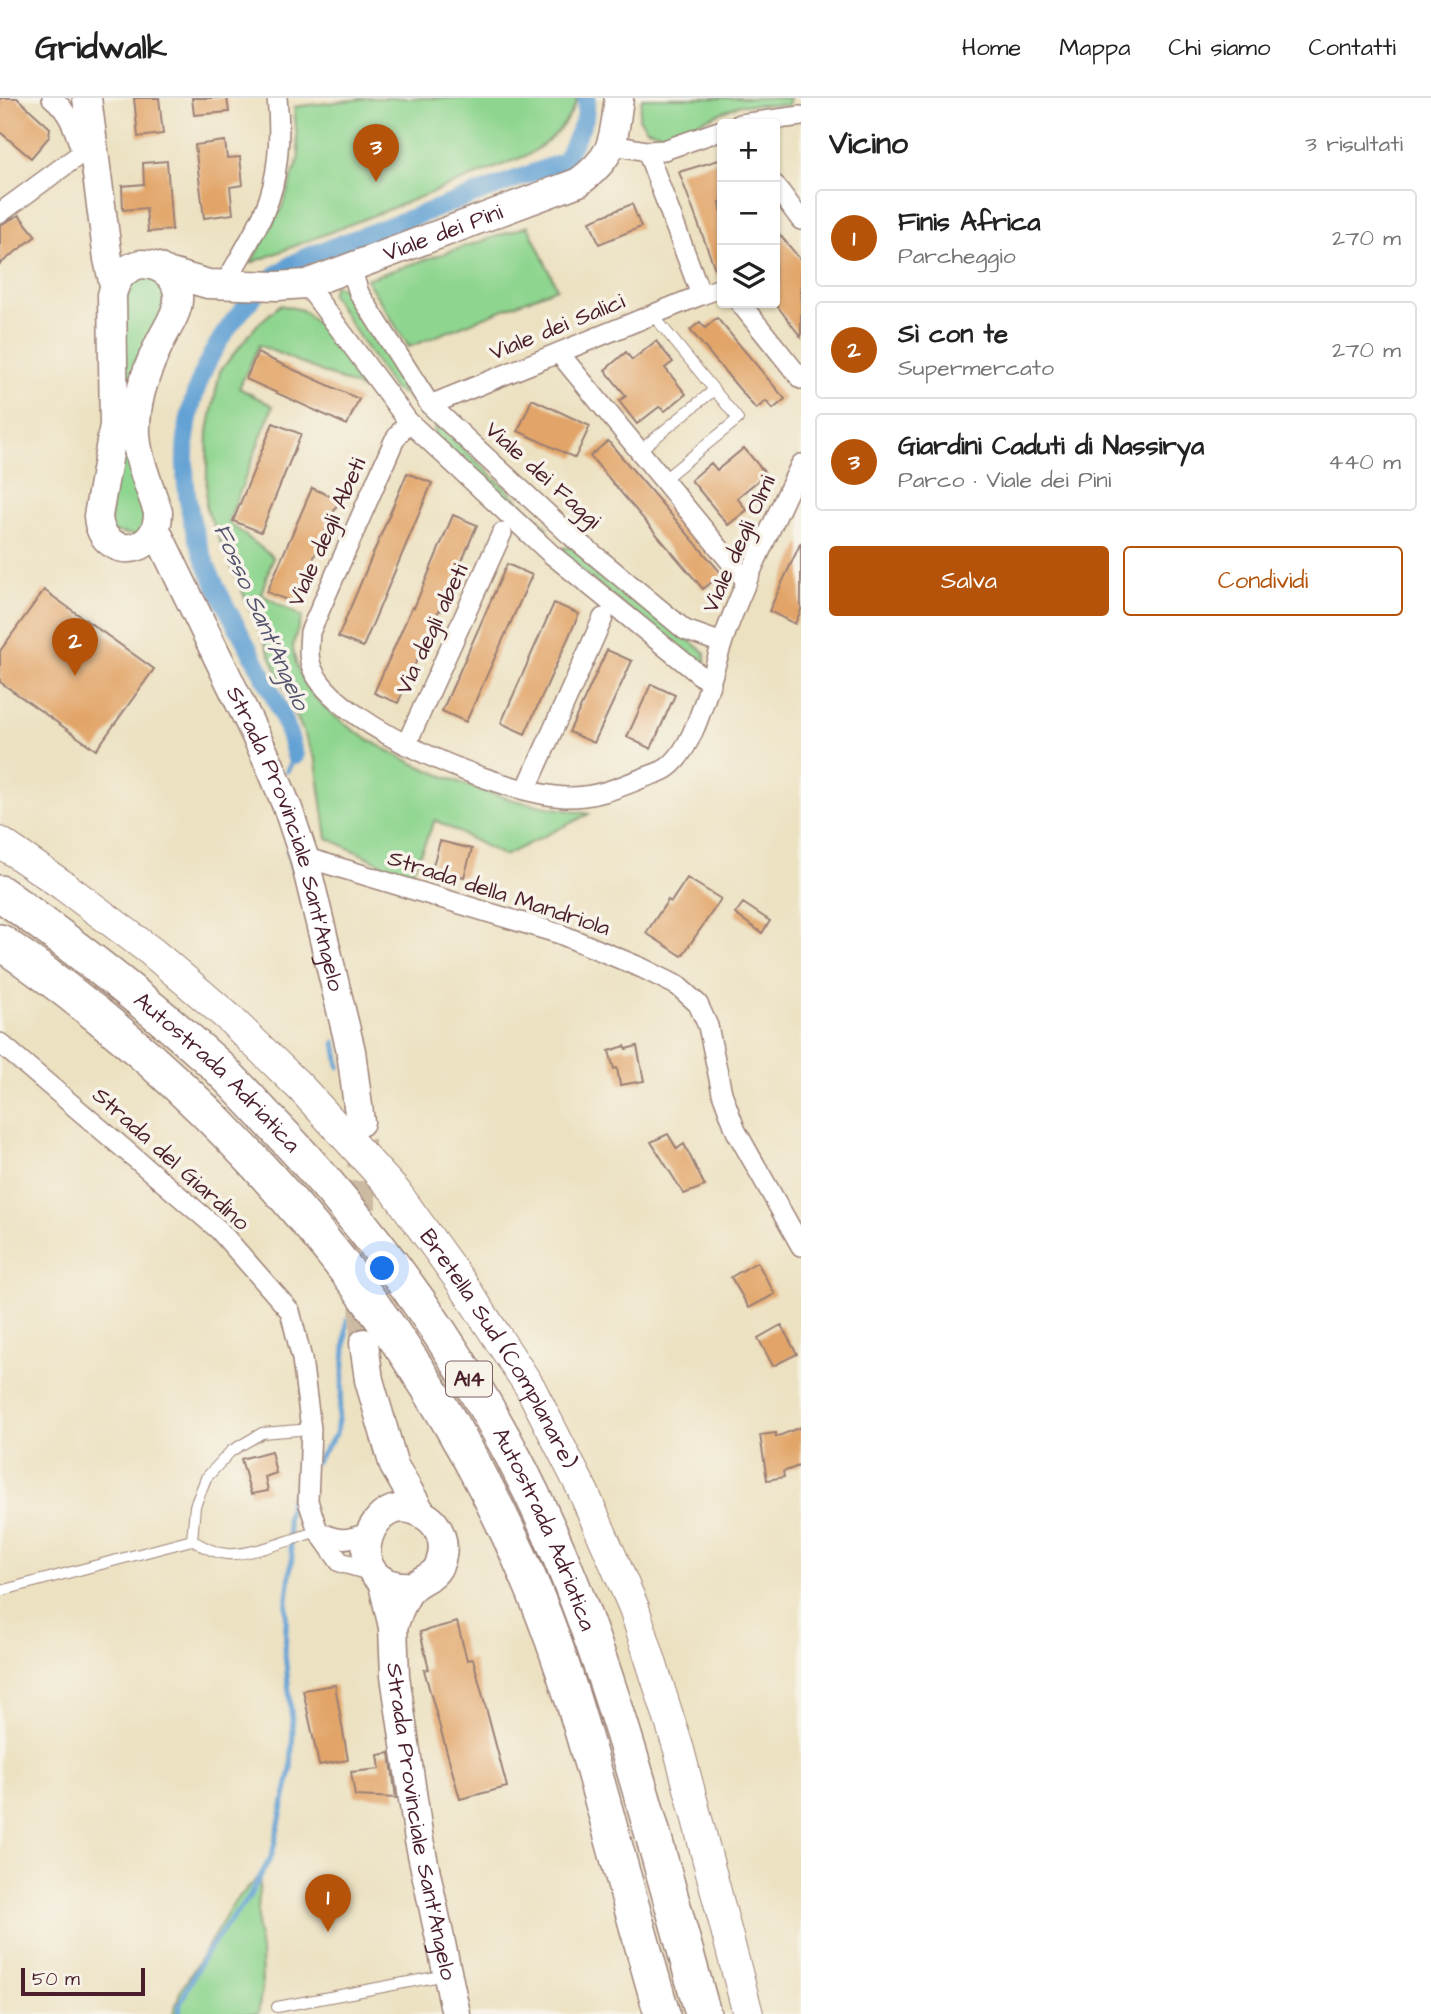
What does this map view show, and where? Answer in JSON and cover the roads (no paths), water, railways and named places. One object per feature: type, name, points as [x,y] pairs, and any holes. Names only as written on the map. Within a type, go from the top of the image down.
[{"type":"highway","name":"Autostrada Adriatica","points":[[0,893],[126,988],[215,1064],[305,1158],[384,1252],[464,1370],[518,1464],[571,1581],[615,1703],[704,2014]]},
{"type":"highway","name":"Autostrada Adriatica","points":[[0,942],[103,1019],[187,1093],[251,1156],[341,1262],[429,1389],[482,1478],[534,1592],[578,1714],[662,2014]]},
{"type":"main road","points":[[87,98],[88,148],[114,285],[114,425],[98,525],[106,539],[113,544],[128,548],[146,539]]},
{"type":"main road","name":"Viale dei Pini","points":[[107,242],[127,259],[217,284],[306,284],[579,183],[600,166],[612,145],[619,98]]},
{"type":"main road","points":[[114,285],[125,271],[154,268],[174,280],[178,301]]},
{"type":"main road","points":[[178,301],[188,292],[217,284]]},
{"type":"main road","name":"Strada Provinciale Sant'Angelo","points":[[178,301],[142,385],[135,425],[138,452],[158,512],[146,539],[172,566],[269,763],[304,857],[351,1051],[360,1122]]},
{"type":"main road","name":"Bretella Sud (Complanare)","points":[[0,842],[152,952],[228,1017],[301,1088],[396,1192],[461,1282],[530,1387],[583,1491],[634,1608],[678,1751],[748,2014]]},
{"type":"main road","name":"Strada Provinciale Sant'Angelo","points":[[364,1343],[369,1380],[394,1466],[422,1514],[432,1521],[443,1541],[440,1564],[424,1582],[413,1586],[400,1605],[393,1627]]},
{"type":"main road","name":"Strada Provinciale Sant'Angelo","points":[[394,1466],[377,1523],[365,1546],[366,1559],[377,1575],[393,1627],[395,1676],[417,1826],[456,2014]]},
{"type":"main road","points":[[377,1523],[398,1509],[410,1509],[422,1514]]},
{"type":"main road","points":[[377,1575],[391,1585],[413,1586]]},
{"type":"street","points":[[0,213],[88,148],[60,104],[52,98]]},
{"type":"street","points":[[217,284],[265,210],[274,180],[278,148],[277,98]]},
{"type":"street","points":[[778,119],[801,116]]},
{"type":"street","points":[[612,145],[647,152],[664,150],[717,132]]},
{"type":"street","points":[[647,152],[701,295],[717,289]]},
{"type":"street","points":[[780,192],[801,220]]},
{"type":"street","name":"Viale dei Faggi","points":[[351,268],[359,293],[430,405],[569,534],[685,631],[722,643]]},
{"type":"street","points":[[306,284],[408,421],[551,554],[711,684]]},
{"type":"street","name":"Viale dei Salici","points":[[408,421],[421,423],[429,417],[430,405],[701,295]]},
{"type":"street","points":[[744,308],[801,379]]},
{"type":"street","points":[[559,353],[747,582]]},
{"type":"street","name":"Viale degli Abeti","points":[[408,421],[394,441],[310,632],[308,652],[313,672],[327,691],[359,718],[406,745],[526,790]]},
{"type":"street","name":"Viale degli Olmi","points":[[722,643],[801,464]]},
{"type":"street","name":"Via degli abeti","points":[[406,745],[502,533]]},
{"type":"street","points":[[603,618],[526,790],[563,797],[584,797],[603,794],[666,769],[683,753],[711,684],[722,643]]},
{"type":"street","name":"Strada della Mandriola","points":[[304,857],[560,934],[678,986],[698,1004],[708,1026],[722,1093],[736,1131],[801,1245]]},
{"type":"street","name":"Strada del Giardino","points":[[0,1043],[219,1230],[290,1311],[302,1359],[311,1429],[308,1502],[318,1531],[340,1562],[377,1575]]},
{"type":"street","points":[[318,1531],[335,1540],[377,1523]]},
{"type":"lane","points":[[653,315],[738,419],[663,480]]},
{"type":"lane","points":[[639,451],[715,390]]},
{"type":"lane","points":[[192,1540],[195,1506],[206,1478],[230,1451],[262,1433],[311,1429]]},
{"type":"lane","points":[[0,1591],[192,1540],[209,1550],[229,1555],[318,1531]]},
{"type":"lane","points":[[277,2007],[447,1975]]},
{"type":"waterway","name":"Fosso Sant'Angelo","points":[[295,756],[289,733],[270,689],[214,582],[199,547],[190,511],[185,475],[186,440],[192,405],[203,371],[221,339],[261,288],[281,271],[305,257],[565,161],[585,119],[587,98]]},
{"type":"waterway","points":[[287,771],[295,756]]},
{"type":"waterway","points":[[288,852],[294,873]]},
{"type":"waterway","points":[[335,1042],[339,1067]]},
{"type":"waterway","points":[[316,1462],[336,1434],[347,1320]]},
{"type":"waterway","points":[[179,2014],[180,2003],[205,1954],[249,1897],[272,1855],[291,1770],[293,1730],[285,1654],[292,1557],[287,1519],[291,1498],[303,1481]]},
{"type":"tunnel","points":[[361,1139],[364,1343]]},
{"type":"place","name":"Giardini Caduti di Nassirya","points":[[376,182]]},
{"type":"place","name":"Sì con te","points":[[75,676]]},
{"type":"place","name":"Finis Africa","points":[[328,1932]]}]
